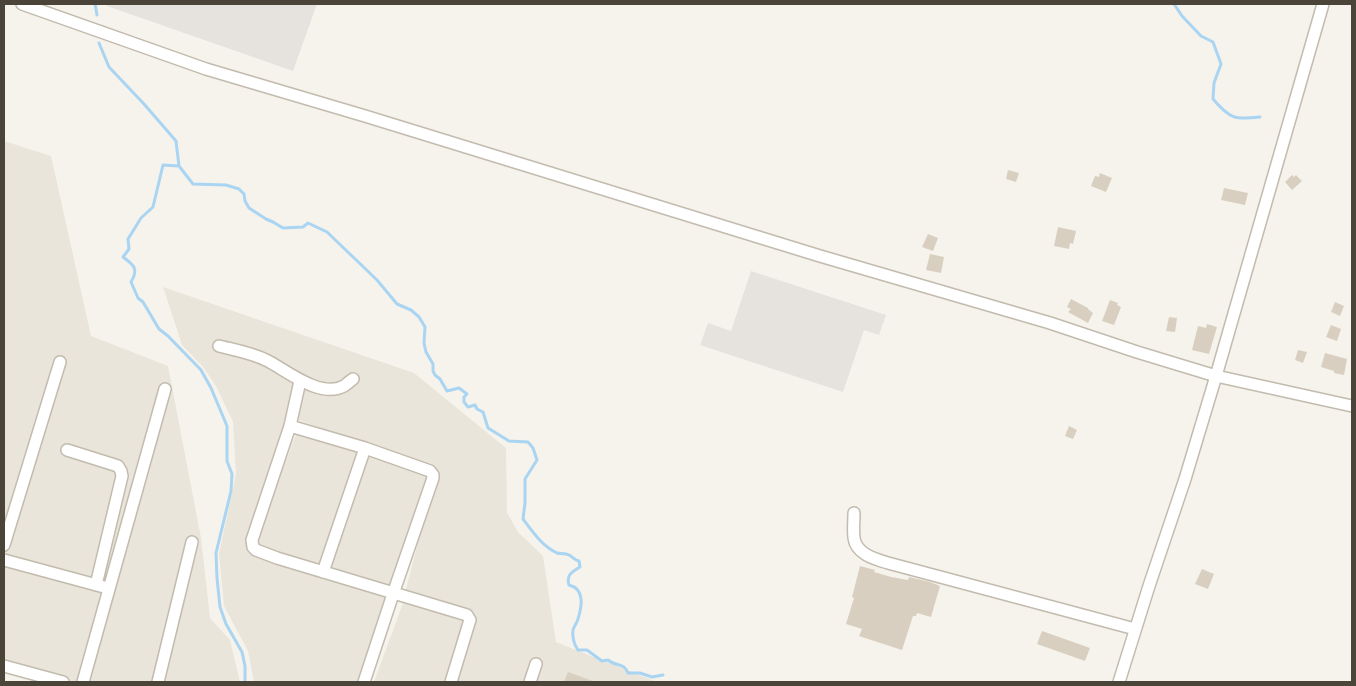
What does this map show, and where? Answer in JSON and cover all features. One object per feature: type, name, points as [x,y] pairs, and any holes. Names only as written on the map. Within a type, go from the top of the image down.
[{"type":"street","points":[[22,4],[206,69],[820,256],[1050,323],[1216,376],[1352,406]]},
{"type":"street","points":[[1119,682],[1185,479],[1216,376],[1322,4]]},
{"type":"street","points":[[219,346],[261,358],[300,381],[324,389],[332,390],[343,387],[353,379]]},
{"type":"street","points":[[4,545],[60,362]]},
{"type":"street","points":[[300,381],[290,426],[252,544],[256,550],[276,558],[469,617],[451,682]]},
{"type":"street","points":[[83,682],[165,389]]},
{"type":"street","points":[[290,426],[365,448],[430,471],[433,474],[364,682]]},
{"type":"street","points":[[323,572],[365,448]]},
{"type":"street","points":[[67,450],[118,466],[121,471],[122,476],[96,585]]},
{"type":"street","points":[[854,513],[854,539],[858,548],[870,557],[1136,629]]},
{"type":"street","points":[[158,682],[192,542]]},
{"type":"street","points":[[4,560],[109,588]]},
{"type":"street","points":[[530,682],[536,664]]},
{"type":"street","points":[[4,666],[63,682]]},
{"type":"shaded area","points":[[108,4],[317,4],[293,71],[107,6]]},
{"type":"shaded area","points":[[4,141],[51,156],[91,336],[168,366],[201,538],[210,618],[230,640],[240,682],[72,682],[4,663],[4,556],[63,361],[4,533]]},
{"type":"shaded area","points":[[751,271],[886,315],[879,335],[864,330],[843,392],[700,345],[708,323],[731,331]]},
{"type":"shaded area","points":[[163,287],[414,373],[506,448],[507,513],[518,532],[543,556],[556,642],[657,682],[456,682],[474,615],[404,596],[437,471],[296,419],[248,547],[395,600],[367,682],[254,682],[248,651],[224,606],[219,554],[236,474],[233,422],[216,386],[203,367],[182,345]]},
{"type":"shaded area","points":[[299,426],[362,449],[321,569],[254,545]]},
{"type":"shaded area","points":[[367,452],[431,474],[397,593],[327,571]]},
{"type":"shaded area","points":[[403,603],[468,619],[449,682],[374,682]]},
{"type":"building","points":[[1008,170],[1019,173],[1016,182],[1006,179]]},
{"type":"building","points":[[1100,173],[1112,178],[1106,192],[1091,186],[1095,176],[1099,177]]},
{"type":"building","points":[[1292,175],[1294,177],[1296,175],[1302,181],[1292,190],[1285,182]]},
{"type":"building","points":[[1224,188],[1248,193],[1245,205],[1221,200]]},
{"type":"building","points":[[1058,227],[1076,231],[1073,244],[1070,243],[1069,249],[1054,246]]},
{"type":"building","points":[[928,234],[938,238],[933,251],[922,247]]},
{"type":"building","points":[[930,254],[944,257],[941,273],[926,270]]},
{"type":"building","points":[[1071,299],[1088,308],[1093,313],[1088,323],[1068,312],[1071,309],[1067,307]]},
{"type":"building","points":[[1110,300],[1118,303],[1117,305],[1121,307],[1114,325],[1102,321]]},
{"type":"building","points":[[1335,302],[1344,306],[1340,316],[1331,312]]},
{"type":"building","points":[[1169,317],[1177,318],[1175,332],[1166,331]]},
{"type":"building","points":[[1207,324],[1217,327],[1209,354],[1192,350],[1198,326],[1206,328]]},
{"type":"building","points":[[1331,325],[1341,329],[1337,341],[1326,337]]},
{"type":"building","points":[[1298,350],[1307,352],[1303,363],[1295,360]]},
{"type":"building","points":[[1325,353],[1347,359],[1344,375],[1321,367]]},
{"type":"building","points":[[1069,426],[1077,430],[1073,439],[1065,436]]},
{"type":"building","points":[[860,566],[891,577],[908,580],[909,577],[940,586],[931,617],[917,613],[916,616],[913,616],[902,650],[859,636],[862,629],[846,624],[854,598],[852,597]]},
{"type":"building","points":[[1202,569],[1214,574],[1208,589],[1195,584]]},
{"type":"building","points":[[1042,631],[1090,648],[1085,661],[1037,644]]},
{"type":"building","points":[[568,672],[593,681],[593,682],[564,682]]},
{"type":"waterway","points":[[95,4],[97,15]]},
{"type":"waterway","points":[[1174,4],[1182,16],[1201,36],[1213,42],[1221,64],[1214,83],[1213,99],[1224,111],[1234,117],[1260,117]]},
{"type":"waterway","points":[[99,43],[109,67],[176,141],[179,166],[193,184],[226,185],[239,189],[244,194],[249,208],[283,228],[303,227],[308,223],[327,232],[377,280],[397,304],[411,310],[419,317],[425,327],[424,343],[426,352],[433,364],[433,371],[447,391],[459,388],[467,394],[464,397],[464,402],[468,407],[475,405],[477,409],[483,412],[488,428],[509,441],[528,442],[533,448],[537,460],[525,479],[523,519],[538,538],[552,550],[557,553],[567,554],[579,561],[580,567],[572,572],[568,579],[569,585],[578,590],[581,599],[578,620],[573,629],[574,640],[578,650],[587,650],[602,661],[608,660],[622,666],[628,673],[640,673],[652,677],[663,675]]},
{"type":"waterway","points":[[179,166],[163,165],[153,207],[141,218],[128,239],[129,249],[123,257],[130,262],[135,270],[131,282],[138,298],[143,302],[159,329],[201,370],[227,426],[227,461],[232,474],[231,491],[216,553],[217,578],[220,607],[226,624],[242,652],[245,666],[245,682]]}]
